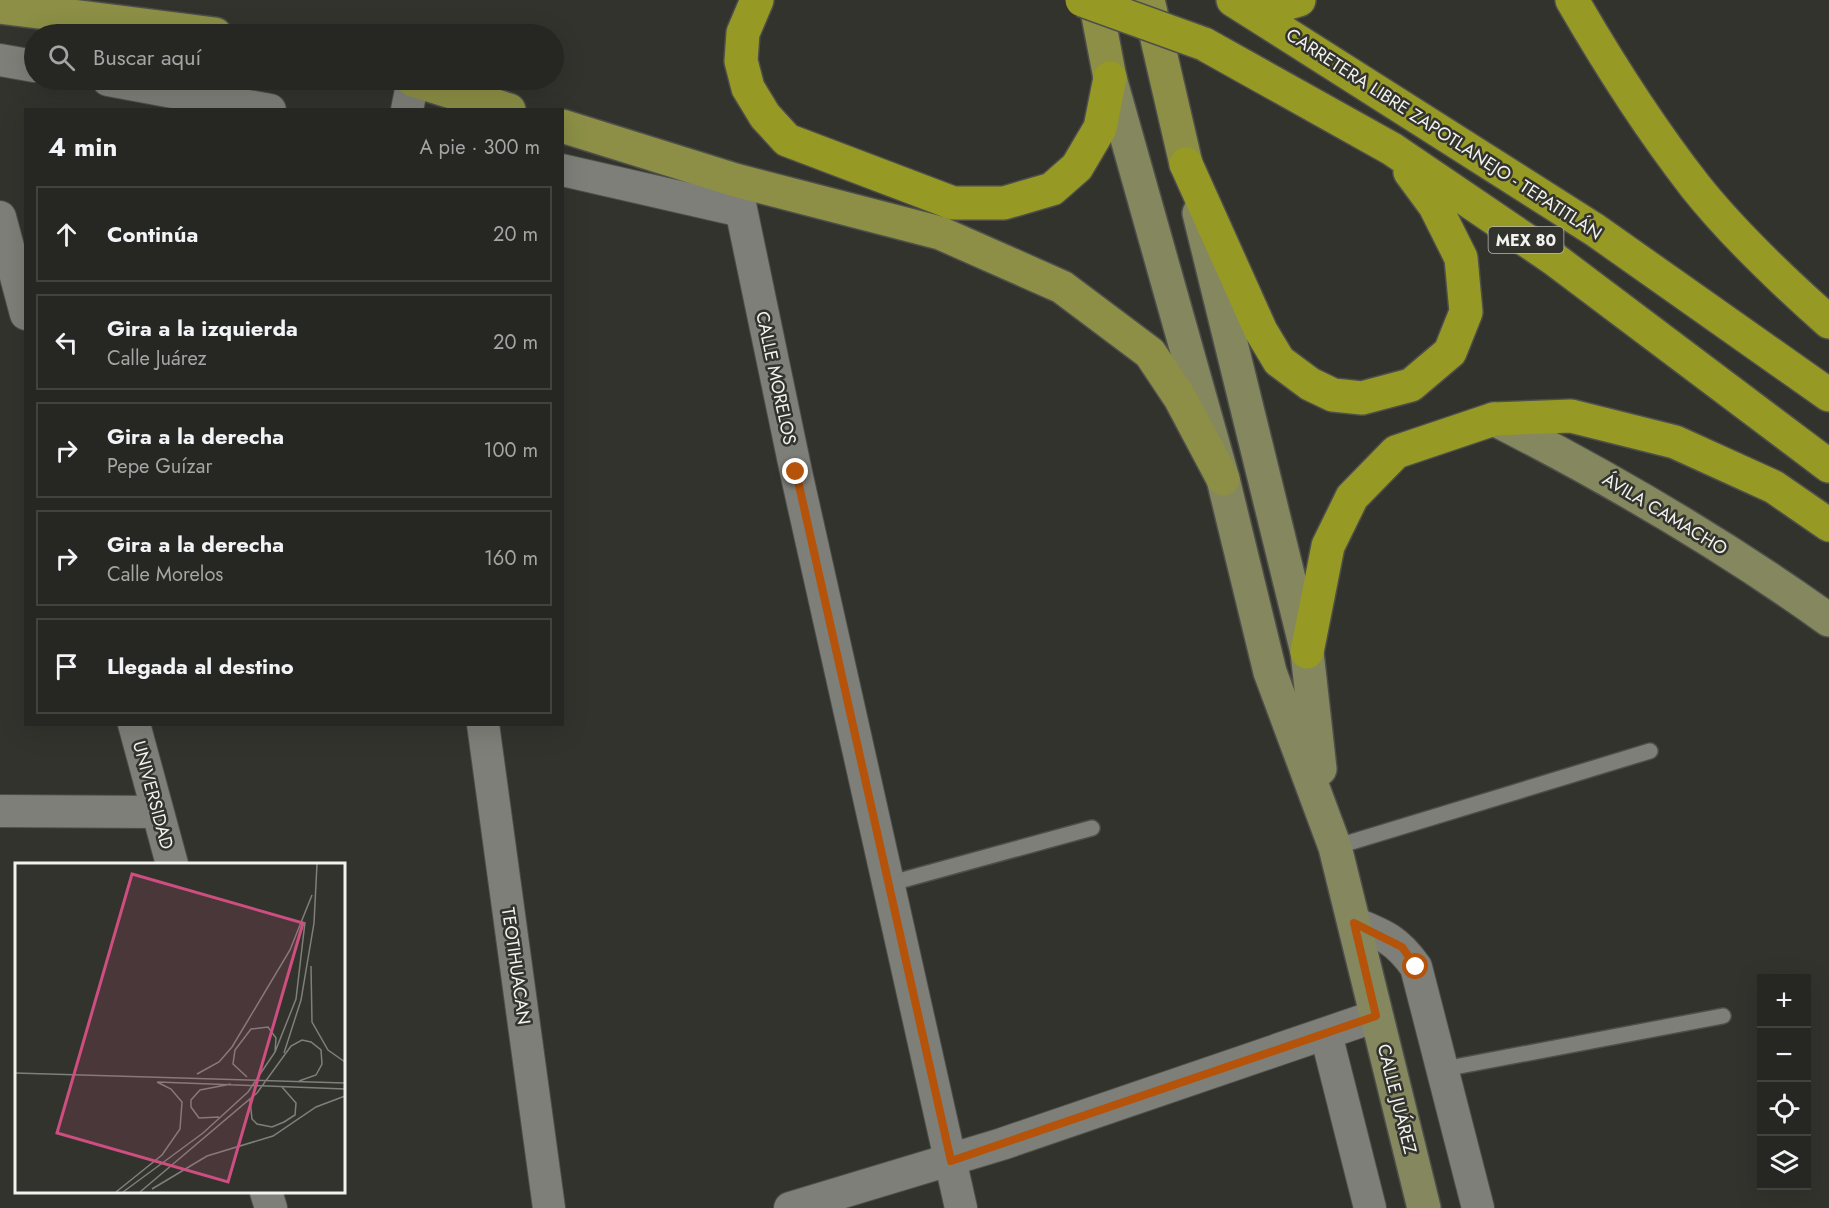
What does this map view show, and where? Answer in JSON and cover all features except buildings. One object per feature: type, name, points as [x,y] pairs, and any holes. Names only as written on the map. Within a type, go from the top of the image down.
[{"type":"highway","points":[[757,0],[743,33],[741,61],[748,88],[765,116],[780,132],[788,140],[953,202],[1004,203],[1052,189],[1077,167],[1100,128],[1110,78]]},
{"type":"highway","name":"MEX 80","points":[[1082,0],[1204,44],[1392,149],[1554,259],[1829,466]]},
{"type":"highway","points":[[1244,7],[1299,0]]},
{"type":"highway","points":[[1572,0],[1609,65],[1696,187],[1787,285],[1829,322]]},
{"type":"highway","name":"CARRETERA LIBRE ZAPOTLANEJO - TEPATITLÁN","points":[[1244,7],[1595,230],[1829,395]]},
{"type":"highway","points":[[1186,164],[1256,321],[1279,361],[1310,384],[1334,394],[1362,398],[1411,386],[1450,352],[1466,312],[1461,258],[1436,206],[1392,149]]},
{"type":"highway","points":[[1307,652],[1328,546],[1352,497],[1396,452],[1494,419],[1571,416],[1675,442],[1774,487],[1829,525]]},
{"type":"main road","points":[[1095,0],[1110,78],[1223,479],[1270,672],[1325,815]]},
{"type":"main road","points":[[1148,0],[1186,164],[1307,652],[1325,815]]},
{"type":"main road","points":[[0,7],[135,24]]},
{"type":"main road","points":[[445,90],[503,108]]},
{"type":"main road","points":[[564,127],[738,195],[940,233],[1062,286],[1150,353],[1180,398],[1223,479]]},
{"type":"main road","name":"ÁVILA CAMACHO","points":[[1494,419],[1637,495],[1781,585],[1829,620]]},
{"type":"main road","name":"CALLE JUÁREZ","points":[[1325,815],[1335,847],[1424,1208]]},
{"type":"street","points":[[0,60],[24,64]]},
{"type":"street","points":[[162,90],[259,108]]},
{"type":"street","points":[[407,108],[411,90]]},
{"type":"street","points":[[564,170],[738,195]]},
{"type":"street","name":"CALLE MORELOS","points":[[738,195],[796,472],[961,1208]]},
{"type":"street","points":[[0,217],[24,307]]},
{"type":"street","name":"UNIVERSIDAD","points":[[135,726],[172,863]]},
{"type":"street","name":"TEOTIHUACAN","points":[[483,726],[549,1208]]},
{"type":"street","points":[[0,811],[157,812]]},
{"type":"street","points":[[1354,923],[1402,947],[1416,967],[1478,1208]]},
{"type":"street","points":[[790,1208],[951,1161],[1376,1016]]},
{"type":"street","points":[[1326,1034],[1370,1208]]},
{"type":"street","points":[[267,1193],[271,1208]]},
{"type":"lane","points":[[1335,847],[1650,751]]},
{"type":"lane","points":[[888,884],[1092,828]]},
{"type":"lane","points":[[1444,1069],[1723,1016]]},
{"type":"route","points":[[796,472],[951,1161],[1376,1016],[1354,923],[1382,934],[1402,947],[1416,967]]}]
